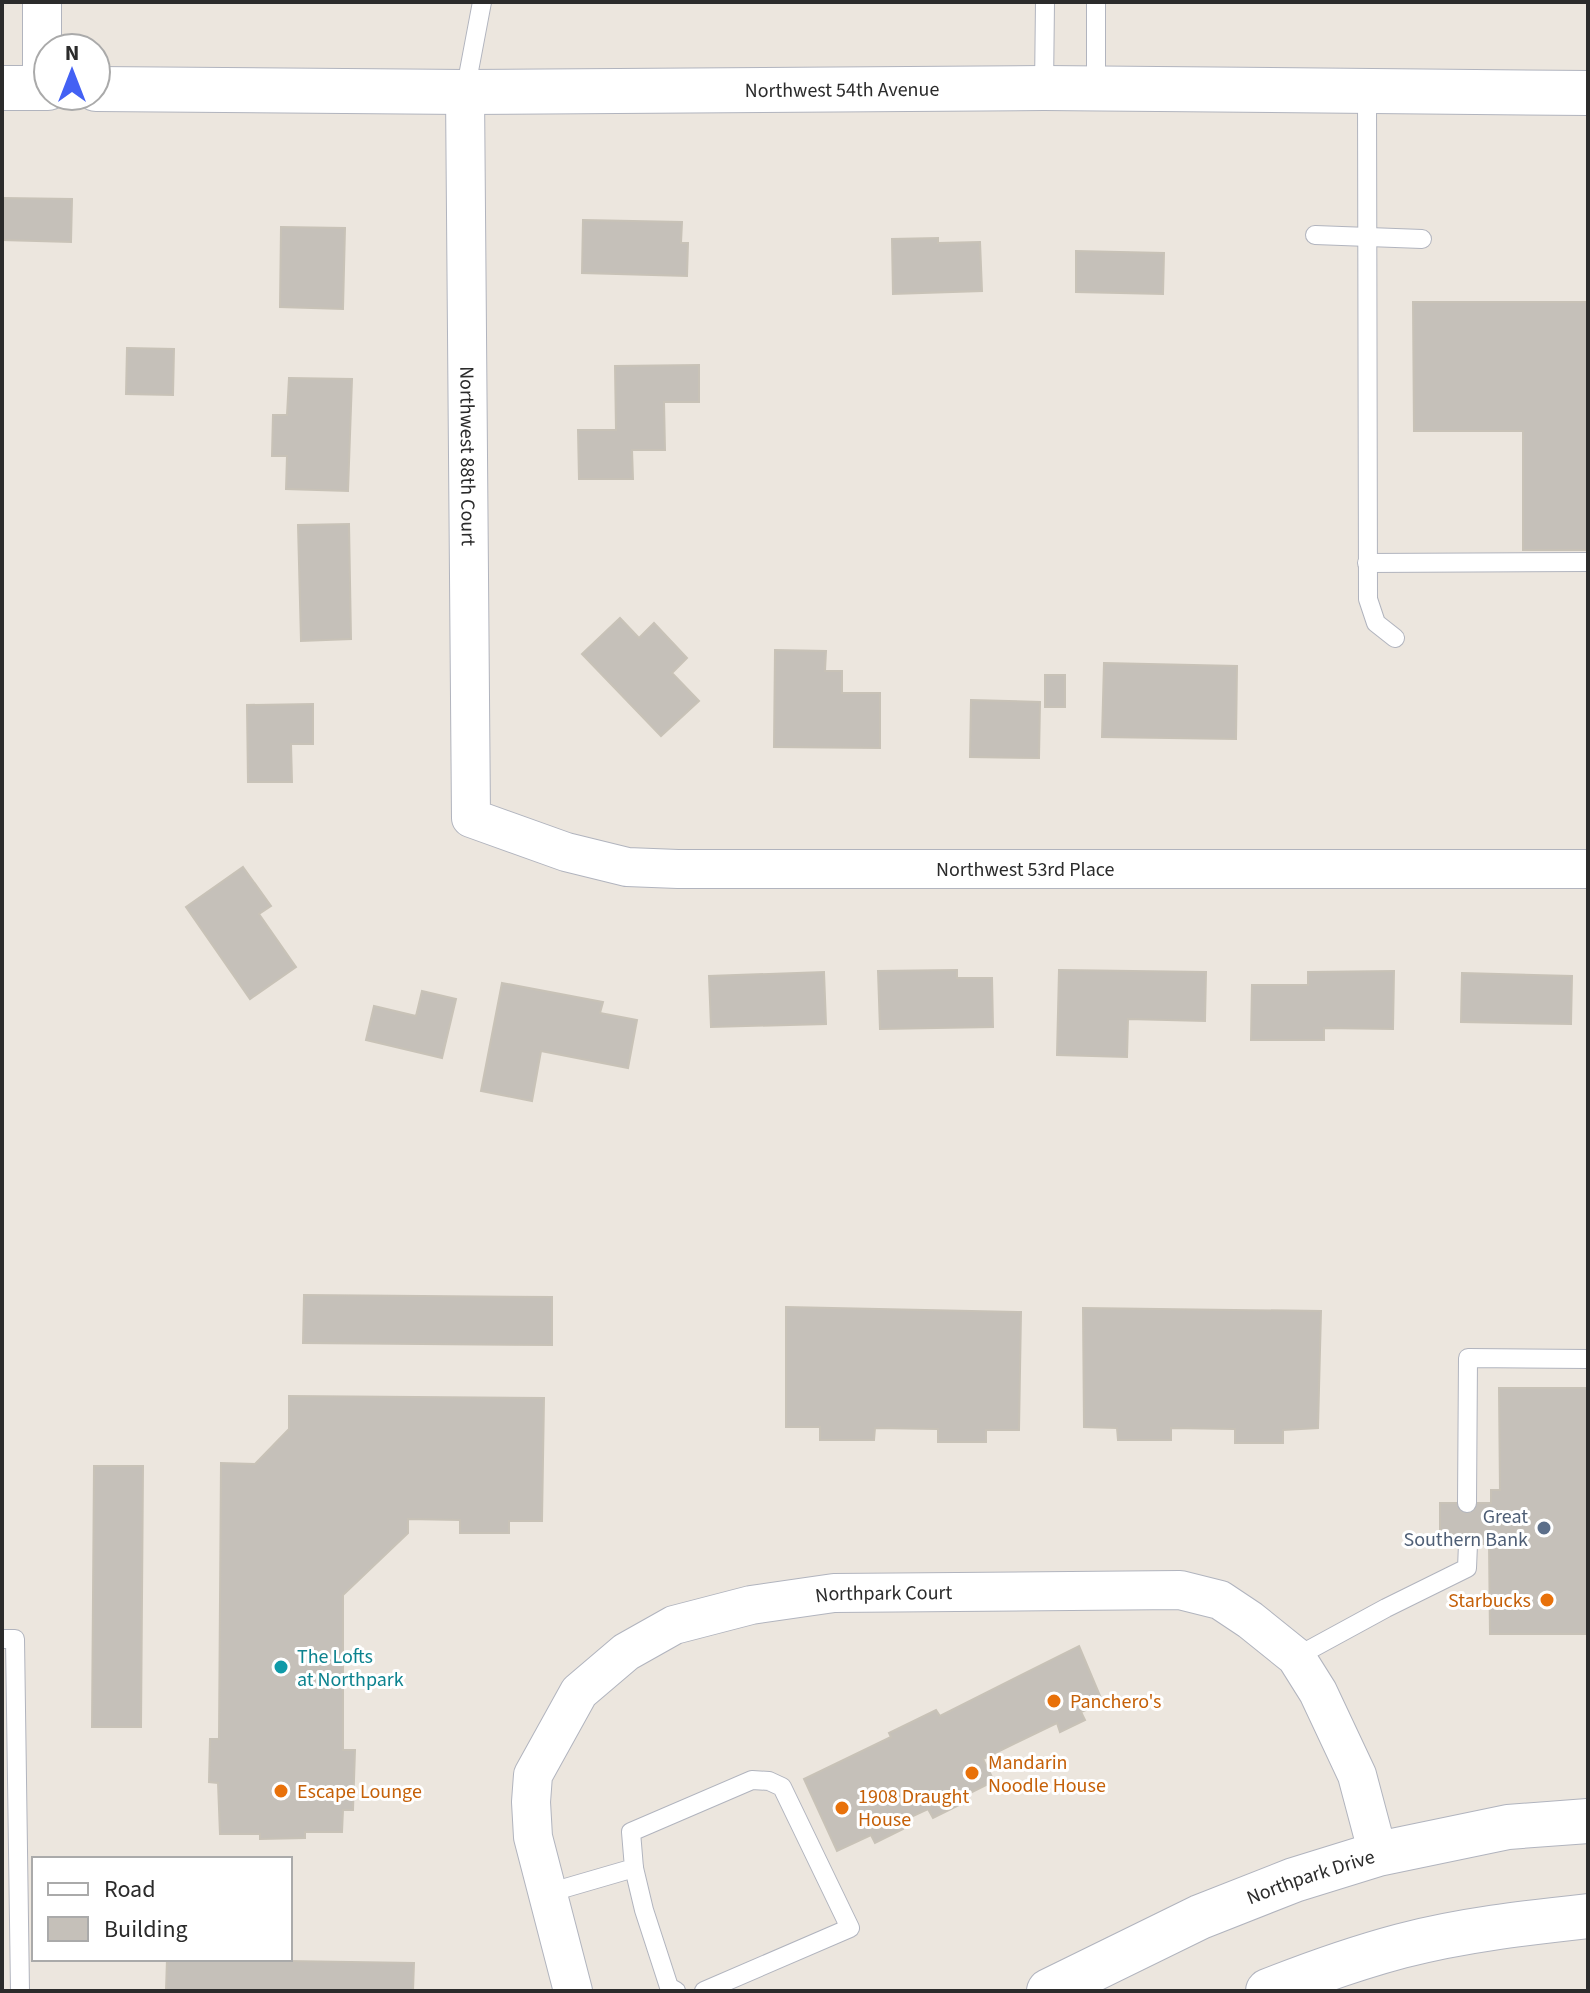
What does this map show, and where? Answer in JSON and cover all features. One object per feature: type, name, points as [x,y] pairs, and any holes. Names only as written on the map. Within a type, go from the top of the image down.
[{"type":"street","points":[[31,88],[42,2]]},
{"type":"street","name":"Northwest 54th Avenue","points":[[112,89],[465,92],[1096,88],[1588,93]]},
{"type":"street","name":"Northwest 88th Court","points":[[465,92],[471,818]]},
{"type":"street","name":"Northwest 53rd Place","points":[[471,818],[566,852],[627,867],[1588,869]]},
{"type":"street","name":"Northpark Court","points":[[573,1991],[533,1837],[533,1775],[579,1692],[626,1652],[674,1625],[751,1605],[834,1593],[1180,1590],[1220,1600],[1296,1657],[1318,1692],[1357,1775],[1378,1854]]},
{"type":"street","name":"Northpark Drive","points":[[1049,1991],[1200,1917],[1294,1880],[1378,1854],[1508,1827],[1588,1821]]},
{"type":"street","points":[[1268,1991],[1402,1945],[1502,1925],[1588,1916]]},
{"type":"lane","points":[[465,92],[482,2]]},
{"type":"lane","points":[[1044,88],[1045,2]]},
{"type":"lane","points":[[1096,2],[1096,88]]},
{"type":"lane","points":[[1367,91],[1368,599],[1376,623],[1395,638]]},
{"type":"lane","points":[[1315,235],[1422,239]]},
{"type":"lane","points":[[1367,563],[1588,562]]},
{"type":"lane","points":[[1467,1503],[1468,1358],[1588,1359]]},
{"type":"lane","points":[[1296,1657],[1467,1568],[1468,1544]]},
{"type":"lane","points":[[2,1639],[15,1639],[20,1991]]},
{"type":"lane","points":[[676,1991],[669,1987],[659,1957],[634,1868],[631,1832],[752,1780],[769,1781],[782,1787],[850,1928],[704,1991]]},
{"type":"lane","points":[[548,1893],[634,1868]]},
{"type":"building","points":[[3,198],[72,199],[71,242],[2,240]]},
{"type":"building","points":[[583,220],[682,222],[681,243],[688,243],[687,276],[582,273]]},
{"type":"building","points":[[281,227],[345,228],[343,309],[280,307]]},
{"type":"building","points":[[938,238],[938,243],[980,242],[982,291],[893,294],[892,239]]},
{"type":"building","points":[[1076,251],[1164,253],[1163,294],[1076,292]]},
{"type":"building","points":[[1413,302],[1588,302],[1588,550],[1523,550],[1523,431],[1414,431]]},
{"type":"building","points":[[127,348],[174,349],[173,395],[126,394]]},
{"type":"building","points":[[699,365],[699,402],[664,402],[665,450],[632,450],[633,479],[579,479],[578,430],[616,430],[615,366]]},
{"type":"building","points":[[289,378],[352,379],[348,491],[286,489],[287,456],[272,456],[273,415],[287,415]]},
{"type":"building","points":[[349,524],[351,639],[301,641],[298,525]]},
{"type":"building","points":[[620,618],[639,638],[654,623],[687,658],[672,673],[699,701],[661,736],[582,654]]},
{"type":"building","points":[[775,650],[826,651],[825,671],[842,671],[842,693],[880,693],[880,748],[774,747]]},
{"type":"building","points":[[1104,663],[1237,666],[1236,739],[1102,737]]},
{"type":"building","points":[[1045,675],[1065,675],[1065,707],[1045,707]]},
{"type":"building","points":[[971,700],[1040,702],[1039,758],[970,757]]},
{"type":"building","points":[[313,704],[313,744],[291,744],[292,782],[248,782],[247,705]]},
{"type":"building","points":[[243,867],[271,906],[259,914],[296,967],[250,999],[186,907]]},
{"type":"building","points":[[957,970],[957,978],[992,978],[993,1027],[880,1029],[878,971]]},
{"type":"building","points":[[1059,970],[1206,972],[1205,1021],[1128,1019],[1127,1057],[1057,1055]]},
{"type":"building","points":[[1394,971],[1393,1029],[1324,1028],[1324,1040],[1251,1040],[1252,985],[1308,985],[1308,972]]},
{"type":"building","points":[[824,972],[826,1024],[711,1027],[709,976]]},
{"type":"building","points":[[1462,973],[1572,976],[1571,1024],[1461,1022]]},
{"type":"building","points":[[502,983],[603,1002],[600,1013],[637,1020],[628,1068],[541,1051],[532,1101],[481,1091]]},
{"type":"building","points":[[422,991],[456,999],[442,1058],[366,1040],[374,1006],[416,1016]]},
{"type":"building","points":[[304,1295],[552,1297],[552,1345],[303,1343]]},
{"type":"building","points":[[786,1307],[1021,1312],[1019,1430],[986,1430],[986,1442],[938,1442],[938,1429],[875,1428],[874,1440],[820,1440],[820,1427],[786,1427]]},
{"type":"building","points":[[1083,1308],[1321,1311],[1318,1428],[1283,1430],[1283,1443],[1235,1443],[1235,1429],[1171,1428],[1171,1440],[1118,1440],[1117,1428],[1084,1427]]},
{"type":"building","points":[[1499,1388],[1588,1388],[1588,1634],[1490,1634],[1489,1544],[1440,1544],[1440,1503],[1491,1503],[1491,1490],[1500,1490]]},
{"type":"building","name":"The Lofts at Northpark","points":[[289,1396],[544,1398],[542,1521],[509,1521],[509,1533],[460,1533],[460,1520],[408,1519],[408,1533],[343,1595],[343,1750],[355,1750],[353,1810],[343,1810],[342,1832],[305,1832],[305,1838],[260,1839],[260,1834],[220,1834],[218,1783],[209,1782],[210,1739],[219,1739],[221,1463],[255,1464],[289,1429]]},
{"type":"building","points":[[94,1466],[143,1466],[141,1727],[92,1727]]},
{"type":"building","points":[[1079,1646],[1103,1703],[1081,1712],[1085,1720],[1060,1732],[1057,1723],[983,1759],[994,1781],[966,1795],[969,1800],[933,1818],[928,1809],[900,1822],[903,1829],[875,1843],[871,1835],[837,1851],[804,1779],[891,1737],[889,1733],[936,1710],[940,1716]]},
{"type":"building","points":[[167,1961],[414,1963],[413,1991],[166,1991]]},
{"type":"place","name":"Great Southern Bank","points":[[1544,1528]]},
{"type":"place","name":"Starbucks","points":[[1547,1600]]},
{"type":"place","name":"The Lofts at Northpark","points":[[281,1667]]},
{"type":"place","name":"Panchero's","points":[[1054,1701]]},
{"type":"place","name":"Mandarin Noodle House","points":[[972,1773]]},
{"type":"place","name":"Escape Lounge","points":[[281,1791]]},
{"type":"place","name":"1908 Draught House","points":[[842,1808]]}]
